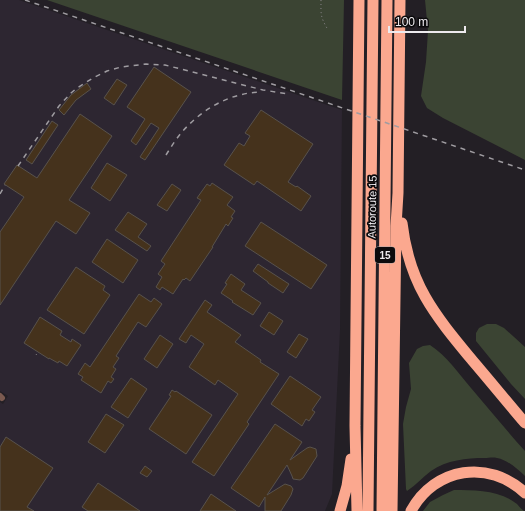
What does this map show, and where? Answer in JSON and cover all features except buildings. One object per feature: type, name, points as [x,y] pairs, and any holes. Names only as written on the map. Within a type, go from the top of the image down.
[{"type":"highway","points":[[357,511],[355,426],[360,0]]},
{"type":"highway","name":"Autoroute 15","points":[[368,511],[373,0]]},
{"type":"highway","name":"Autoroute 15","points":[[382,511],[387,0]]},
{"type":"highway","points":[[392,511],[400,0]]},
{"type":"highway","points":[[398,193],[406,249],[412,270],[421,290],[432,309],[448,330],[525,423]]},
{"type":"highway","points":[[340,511],[347,486],[355,426]]},
{"type":"highway","points":[[411,511],[419,498],[433,486],[447,477],[466,472],[480,472],[498,475],[511,481],[525,493]]},
{"type":"path","points":[[321,0],[322,21],[328,30]]},
{"type":"shaded area","points":[[0,0],[19,0],[342,110],[340,330],[332,494],[325,511],[0,511],[0,402],[3,404],[8,396],[0,391]]},
{"type":"green space","points":[[47,0],[344,0],[342,100]]},
{"type":"green space","points":[[425,0],[525,0],[525,160],[443,118],[427,108],[421,96],[426,62],[428,31]]},
{"type":"green space","points":[[487,324],[496,324],[504,328],[525,347],[525,399],[476,341],[476,333],[479,328]]},
{"type":"green space","points":[[430,345],[442,354],[452,365],[525,451],[525,476],[512,465],[501,459],[471,458],[450,462],[437,467],[407,491],[403,424],[411,389],[409,363],[417,349]]},
{"type":"green space","points":[[454,490],[495,493],[510,499],[524,511],[423,511],[430,502]]},
{"type":"railway","points":[[25,0],[525,170]]},
{"type":"railway","points":[[18,166],[59,106],[71,93],[93,78],[107,71],[121,67],[146,64],[165,65],[263,90],[289,94]]},
{"type":"railway","points":[[166,155],[182,132],[198,116],[227,99],[238,95],[260,92]]},
{"type":"railway","points":[[0,194],[5,185]]}]
